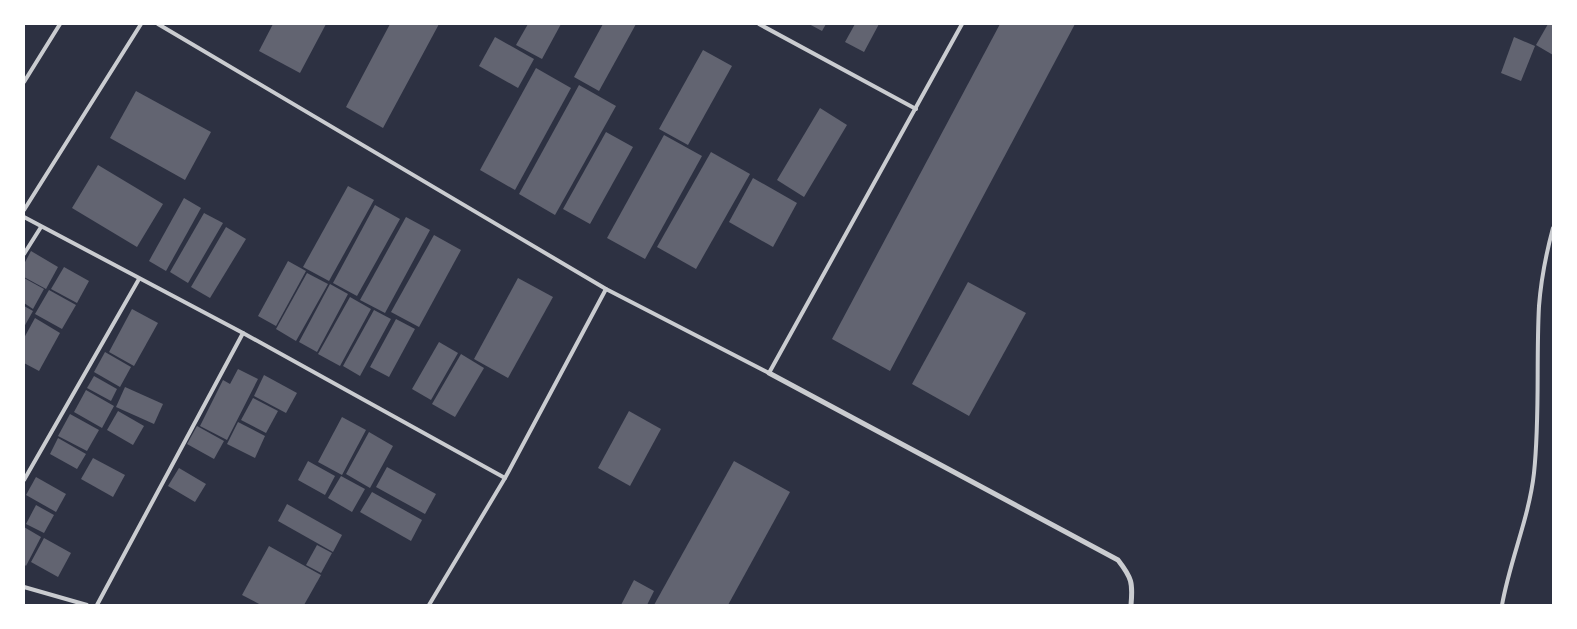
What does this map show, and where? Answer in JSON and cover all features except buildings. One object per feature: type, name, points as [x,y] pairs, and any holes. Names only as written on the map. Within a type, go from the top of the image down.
[{"type":"street","points":[[769,373],[1118,560],[1129,574],[1132,588],[1131,605]]},
{"type":"lane","points":[[24,82],[60,24]]},
{"type":"lane","points":[[24,210],[141,24]]},
{"type":"lane","points":[[158,24],[606,289],[769,373],[962,24]]},
{"type":"lane","points":[[759,24],[916,109]]},
{"type":"lane","points":[[24,218],[243,333],[505,478]]},
{"type":"lane","points":[[24,254],[41,227]]},
{"type":"lane","points":[[1502,605],[1526,515],[1534,475],[1538,433],[1539,306],[1542,279],[1553,228]]},
{"type":"lane","points":[[24,480],[139,279]]},
{"type":"lane","points":[[428,605],[505,478],[606,289]]},
{"type":"lane","points":[[97,605],[243,333]]},
{"type":"lane","points":[[24,587],[87,605]]}]
